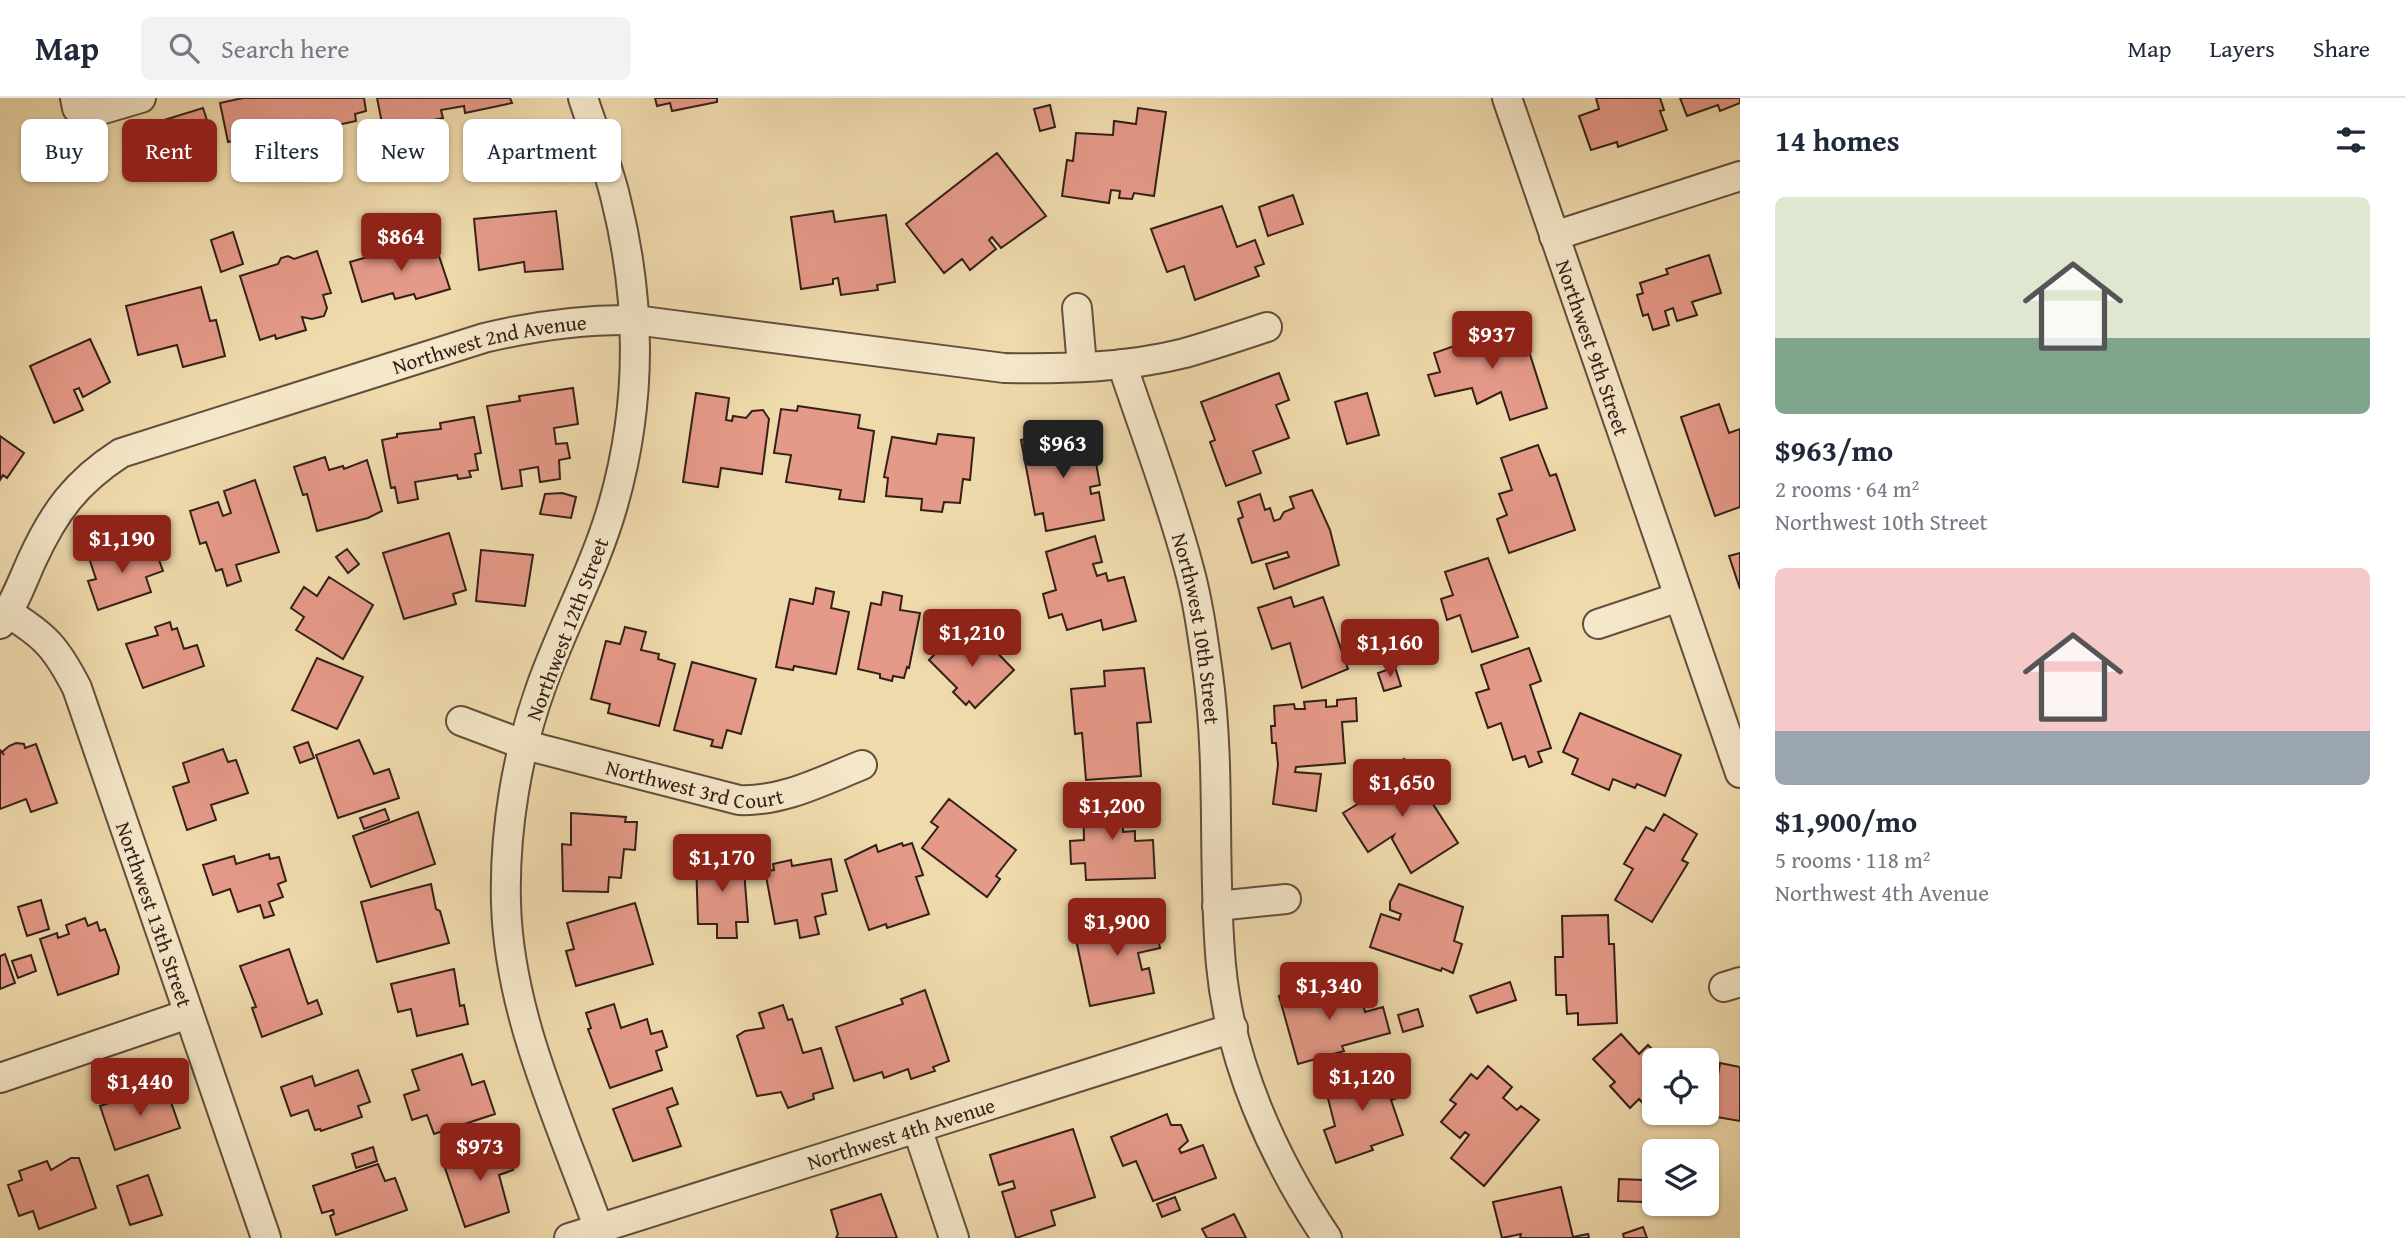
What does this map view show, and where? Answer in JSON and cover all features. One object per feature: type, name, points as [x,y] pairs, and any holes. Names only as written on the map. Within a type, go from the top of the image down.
[{"type":"street","points":[[75,98],[77,108],[90,113],[141,98]]},
{"type":"street","name":"Northwest 12th Street","points":[[583,98],[616,199],[634,292],[636,369],[629,429],[613,504],[597,552],[541,687],[525,745],[509,828],[506,902],[511,958],[521,1010],[600,1233]]},
{"type":"street","name":"Northwest 9th Street","points":[[1507,98],[1740,773]]},
{"type":"street","points":[[1555,236],[1740,176]]},
{"type":"street","points":[[1077,308],[1082,366]]},
{"type":"street","name":"Northwest 2nd Avenue","points":[[4,618],[38,547],[68,495],[94,470],[121,453],[484,338],[556,324],[635,320],[1004,368],[1122,364],[1185,353],[1267,327]]},
{"type":"street","name":"Northwest 10th Street","points":[[1122,364],[1188,564],[1198,607],[1208,678],[1221,966],[1233,1028],[1267,1131],[1290,1179],[1327,1238]]},
{"type":"street","points":[[1598,624],[1679,597]]},
{"type":"street","name":"Northwest 13th Street","points":[[4,618],[39,631],[61,656],[77,688],[266,1238]]},
{"type":"street","name":"Northwest 3rd Court","points":[[461,721],[525,745],[738,800],[759,801],[785,795],[862,765]]},
{"type":"street","points":[[1217,906],[1286,899]]},
{"type":"street","points":[[0,1078],[188,1014]]},
{"type":"street","name":"Northwest 4th Avenue","points":[[569,1238],[600,1233],[917,1128],[1233,1028]]},
{"type":"street","points":[[917,1128],[954,1238]]},
{"type":"building","points":[[243,98],[364,98],[366,111],[355,114],[356,121],[343,124],[343,119],[231,119],[231,141],[228,142],[220,103]]},
{"type":"building","points":[[377,98],[510,98],[512,103],[465,113],[464,106],[441,110],[443,118],[438,119],[381,119]]},
{"type":"building","points":[[655,98],[717,98],[717,102],[672,111],[670,103],[657,106]]},
{"type":"building","points":[[1596,98],[1660,98],[1664,110],[1660,111],[1667,130],[1618,147],[1617,142],[1591,150],[1579,116],[1599,109]]},
{"type":"building","points":[[1680,98],[1740,98],[1740,103],[1720,111],[1718,105],[1687,116]]},
{"type":"building","points":[[1050,105],[1055,127],[1040,131],[1034,109]]},
{"type":"building","points":[[203,108],[207,119],[167,119]]},
{"type":"building","points":[[1138,108],[1166,112],[1154,196],[1134,193],[1132,199],[1119,198],[1120,191],[1111,190],[1109,203],[1062,196],[1067,160],[1073,161],[1076,133],[1113,135],[1114,121],[1136,124]]},
{"type":"building","points":[[997,153],[1046,216],[1001,248],[992,237],[989,240],[996,249],[970,270],[962,259],[944,273],[906,224]]},
{"type":"building","points":[[1293,195],[1303,224],[1268,236],[1259,207]]},
{"type":"building","points":[[1222,206],[1237,247],[1255,240],[1264,264],[1255,267],[1259,276],[1195,300],[1184,266],[1167,272],[1151,229]]},
{"type":"building","points":[[556,211],[563,269],[525,272],[524,262],[479,270],[474,219]]},
{"type":"building","points":[[833,211],[835,222],[886,215],[895,282],[877,285],[878,290],[841,295],[838,278],[833,279],[833,284],[801,289],[791,217]]},
{"type":"building","points":[[233,232],[243,264],[221,272],[211,240]]},
{"type":"building","points":[[433,238],[450,289],[416,299],[414,294],[395,299],[393,293],[362,302],[350,262]]},
{"type":"building","points":[[317,251],[331,293],[323,295],[327,308],[324,316],[312,319],[302,317],[306,330],[276,339],[275,335],[260,340],[240,276],[278,264],[281,258],[288,256],[294,259]]},
{"type":"building","points":[[1709,255],[1721,293],[1692,302],[1697,315],[1677,321],[1673,308],[1665,311],[1669,325],[1653,330],[1648,314],[1643,316],[1637,295],[1643,293],[1640,283],[1668,274],[1666,269]]},
{"type":"building","points":[[201,287],[210,321],[216,320],[225,356],[183,367],[177,345],[138,355],[126,306]]},
{"type":"building","points":[[1520,323],[1547,408],[1510,420],[1501,392],[1477,404],[1472,388],[1435,396],[1428,375],[1440,372],[1434,353]]},
{"type":"building","points":[[90,339],[110,382],[83,397],[79,388],[74,390],[83,410],[54,423],[30,366]]},
{"type":"building","points":[[1279,373],[1289,400],[1276,405],[1289,438],[1253,451],[1261,473],[1226,486],[1210,442],[1215,440],[1201,402]]},
{"type":"building","points":[[573,388],[578,424],[554,428],[556,444],[567,443],[570,458],[559,460],[560,479],[540,482],[538,467],[520,470],[522,486],[502,489],[487,406],[520,401],[519,396]]},
{"type":"building","points":[[696,393],[729,398],[726,420],[732,421],[733,416],[746,418],[752,411],[763,410],[769,419],[762,474],[721,468],[718,487],[683,482]]},
{"type":"building","points":[[1367,393],[1379,435],[1347,444],[1335,402]]},
{"type":"building","points":[[1719,404],[1729,433],[1740,429],[1740,507],[1715,516],[1681,417]]},
{"type":"building","points":[[798,406],[860,415],[858,428],[874,431],[864,502],[839,499],[841,490],[786,482],[791,455],[774,453],[781,409],[797,411]]},
{"type":"building","points":[[474,417],[481,453],[475,454],[478,470],[469,471],[471,477],[458,479],[457,475],[415,482],[418,499],[398,503],[395,487],[391,488],[382,440],[397,437],[397,434],[441,429],[440,423]]},
{"type":"building","points":[[1065,431],[1066,440],[1079,437],[1080,443],[1092,441],[1100,485],[1090,487],[1091,494],[1099,492],[1104,520],[1046,531],[1043,513],[1035,515],[1021,440]]},
{"type":"building","points":[[938,434],[974,438],[970,480],[963,479],[960,503],[944,502],[942,512],[921,510],[922,499],[886,496],[888,478],[884,477],[892,437],[936,444]]},
{"type":"building","points":[[0,436],[24,453],[7,478],[3,475],[0,480]]},
{"type":"building","points":[[1538,445],[1550,476],[1556,474],[1575,530],[1509,553],[1497,519],[1507,515],[1499,494],[1512,490],[1501,458]]},
{"type":"building","points":[[325,457],[329,470],[343,466],[344,469],[367,460],[382,511],[368,518],[317,531],[307,494],[303,495],[294,467]]},
{"type":"building","points":[[255,480],[279,552],[236,565],[241,581],[227,586],[222,569],[216,571],[206,542],[200,544],[190,511],[218,502],[223,516],[231,513],[224,491]]},
{"type":"building","points":[[1312,490],[1330,530],[1339,565],[1274,589],[1266,564],[1289,557],[1287,552],[1252,563],[1238,519],[1243,517],[1238,502],[1260,494],[1265,510],[1270,508],[1274,521],[1294,508],[1290,497]]},
{"type":"building","points":[[562,493],[576,497],[571,518],[540,514],[545,494]]},
{"type":"building","points":[[449,533],[466,590],[453,594],[456,604],[404,619],[383,553]]},
{"type":"building","points":[[1095,536],[1102,562],[1093,564],[1097,576],[1106,573],[1108,581],[1124,577],[1136,621],[1103,630],[1101,620],[1067,630],[1062,614],[1049,618],[1043,594],[1056,590],[1046,552]]},
{"type":"building","points":[[135,543],[139,555],[155,549],[163,571],[146,577],[151,592],[98,610],[88,581],[96,579],[89,558]]},
{"type":"building","points":[[347,549],[359,564],[348,573],[336,557]]},
{"type":"building","points":[[481,550],[533,555],[525,606],[476,601]]},
{"type":"building","points":[[1740,553],[1740,589],[1729,556]]},
{"type":"building","points":[[1488,558],[1518,637],[1472,652],[1460,615],[1447,620],[1441,599],[1453,595],[1445,572]]},
{"type":"building","points":[[329,577],[373,605],[343,659],[296,630],[304,617],[291,608],[304,587],[317,596]]},
{"type":"building","points":[[816,588],[834,592],[831,608],[849,612],[836,674],[794,666],[793,670],[776,667],[790,599],[813,604]]},
{"type":"building","points":[[883,592],[902,596],[900,610],[920,613],[909,668],[907,667],[904,678],[893,676],[892,681],[880,678],[880,674],[858,669],[871,603],[881,605]]},
{"type":"building","points":[[1291,597],[1294,607],[1323,597],[1348,669],[1302,688],[1290,643],[1272,649],[1258,608]]},
{"type":"building","points":[[170,622],[172,630],[177,628],[184,649],[197,645],[204,666],[143,688],[126,644],[158,635],[155,627]]},
{"type":"building","points":[[625,627],[646,632],[641,650],[659,654],[658,659],[675,664],[659,726],[608,713],[610,704],[591,699],[606,641],[620,644]]},
{"type":"building","points":[[978,633],[1014,670],[975,708],[969,701],[966,705],[953,692],[957,688],[929,660],[952,637],[962,648]]},
{"type":"building","points":[[1529,648],[1541,681],[1530,685],[1551,748],[1538,752],[1542,762],[1529,767],[1525,756],[1513,760],[1501,723],[1488,728],[1476,693],[1489,689],[1481,665]]},
{"type":"building","points":[[317,658],[363,677],[337,729],[292,710]]},
{"type":"building","points":[[692,662],[756,679],[741,734],[727,730],[722,748],[711,746],[713,740],[674,730]]},
{"type":"building","points":[[1395,667],[1401,686],[1384,691],[1378,673]]},
{"type":"building","points":[[1144,668],[1151,722],[1137,723],[1141,776],[1086,780],[1082,733],[1075,734],[1071,689],[1105,686],[1104,671]]},
{"type":"building","points":[[1356,698],[1357,721],[1342,722],[1345,763],[1296,767],[1295,772],[1321,774],[1316,811],[1273,804],[1278,765],[1276,743],[1272,743],[1274,706],[1294,704],[1295,709],[1305,709],[1304,702],[1326,700],[1326,707],[1337,706],[1337,700]]},
{"type":"building","points":[[1580,713],[1681,755],[1665,796],[1637,784],[1635,788],[1613,779],[1609,790],[1572,774],[1578,759],[1563,752]]},
{"type":"building","points":[[359,740],[374,774],[389,769],[399,798],[338,818],[316,755]]},
{"type":"building","points":[[308,742],[314,758],[300,763],[294,747]]},
{"type":"building","points":[[16,743],[24,744],[25,748],[36,744],[57,803],[31,812],[26,799],[0,809],[0,750],[4,755],[2,752]]},
{"type":"building","points":[[223,749],[228,762],[236,760],[248,793],[211,805],[216,820],[187,830],[173,787],[189,782],[183,763]]},
{"type":"building","points":[[1404,759],[1458,843],[1411,873],[1392,839],[1394,835],[1368,852],[1343,813],[1374,794],[1379,801],[1385,797],[1373,779]]},
{"type":"building","points":[[1133,795],[1135,821],[1123,821],[1123,832],[1135,831],[1135,841],[1153,840],[1155,878],[1086,880],[1085,863],[1071,864],[1070,841],[1084,840],[1083,800]]},
{"type":"building","points":[[949,799],[1016,850],[996,876],[1000,879],[987,897],[922,848],[938,827],[931,822]]},
{"type":"building","points":[[385,809],[389,820],[364,829],[360,818]]},
{"type":"building","points":[[418,812],[435,864],[371,887],[353,836]]},
{"type":"building","points":[[571,813],[626,817],[625,822],[637,822],[635,850],[624,849],[621,878],[609,877],[608,892],[563,891],[562,844],[571,845]]},
{"type":"building","points":[[1664,814],[1697,834],[1682,860],[1688,863],[1652,922],[1615,900],[1633,869],[1624,864],[1646,827],[1654,831]]},
{"type":"building","points":[[902,843],[903,846],[912,843],[923,875],[916,877],[929,914],[887,928],[886,924],[869,930],[845,860],[876,845],[878,852]]},
{"type":"building","points":[[269,854],[270,859],[279,857],[286,881],[278,884],[283,897],[269,902],[274,915],[264,918],[260,905],[238,912],[230,889],[213,895],[203,865],[234,856],[236,864]]},
{"type":"building","points":[[707,854],[719,854],[720,858],[743,857],[748,922],[736,922],[737,938],[717,938],[717,924],[698,924],[696,860],[707,859]]},
{"type":"building","points":[[831,859],[837,891],[822,894],[826,914],[815,917],[819,934],[800,938],[797,920],[775,924],[765,871],[774,870],[773,864],[791,860],[792,866]]},
{"type":"building","points":[[431,884],[436,909],[440,911],[449,943],[377,962],[361,902]]},
{"type":"building","points":[[1399,884],[1463,907],[1454,941],[1462,944],[1453,973],[1370,947],[1381,914],[1399,920],[1401,914],[1390,910],[1390,902]]},
{"type":"building","points":[[41,900],[49,929],[27,936],[18,907]]},
{"type":"building","points":[[635,903],[653,964],[576,986],[566,951],[574,949],[567,923]]},
{"type":"building","points":[[1153,913],[1160,948],[1138,953],[1142,970],[1149,968],[1154,993],[1090,1006],[1074,930]]},
{"type":"building","points":[[1608,915],[1609,944],[1614,944],[1617,1023],[1578,1025],[1578,1013],[1567,1014],[1566,995],[1556,995],[1555,957],[1563,957],[1562,916]]},
{"type":"building","points":[[85,918],[88,926],[97,922],[100,931],[105,929],[119,967],[118,974],[58,995],[40,939],[57,933],[58,938],[69,934],[66,925]]},
{"type":"building","points":[[289,949],[308,1004],[317,1000],[322,1014],[262,1037],[252,1008],[256,1007],[240,966]]},
{"type":"building","points":[[5,954],[15,983],[0,989],[0,956]]},
{"type":"building","points":[[31,955],[36,971],[18,978],[12,961]]},
{"type":"building","points":[[454,969],[460,1006],[464,1005],[468,1024],[417,1036],[411,1009],[398,1012],[391,984]]},
{"type":"building","points":[[1510,982],[1516,1000],[1477,1013],[1470,996]]},
{"type":"building","points":[[1315,986],[1320,1003],[1324,1003],[1321,996],[1345,989],[1347,994],[1360,991],[1365,1012],[1383,1007],[1390,1033],[1342,1046],[1344,1051],[1298,1064],[1279,996]]},
{"type":"building","points":[[925,990],[949,1061],[933,1067],[935,1071],[911,1079],[908,1069],[884,1078],[882,1072],[854,1081],[836,1027],[903,1004],[901,999]]},
{"type":"building","points":[[614,1004],[621,1028],[647,1019],[651,1034],[662,1031],[667,1047],[656,1051],[662,1070],[610,1088],[588,1029],[591,1028],[586,1013]]},
{"type":"building","points":[[783,1005],[788,1020],[792,1019],[803,1053],[821,1048],[833,1088],[813,1094],[814,1099],[788,1108],[781,1092],[757,1096],[737,1036],[745,1031],[764,1028],[759,1013]]},
{"type":"building","points":[[1418,1009],[1423,1026],[1403,1032],[1398,1015]]},
{"type":"building","points":[[1621,1034],[1639,1054],[1642,1051],[1642,1102],[1639,1099],[1630,1108],[1610,1086],[1615,1082],[1593,1059]]},
{"type":"building","points":[[462,1054],[472,1085],[484,1081],[495,1114],[434,1134],[427,1115],[412,1120],[404,1095],[419,1090],[412,1070]]},
{"type":"building","points":[[1720,1063],[1740,1067],[1740,1121],[1719,1117]]},
{"type":"building","points":[[1488,1066],[1512,1087],[1503,1098],[1517,1110],[1521,1106],[1539,1120],[1484,1186],[1451,1158],[1469,1135],[1465,1132],[1460,1138],[1441,1122],[1456,1104],[1450,1100],[1471,1074],[1477,1079]]},
{"type":"building","points":[[358,1070],[370,1102],[358,1106],[362,1117],[321,1131],[315,1130],[308,1110],[291,1116],[281,1087],[312,1076],[315,1086]]},
{"type":"building","points":[[1348,1071],[1352,1081],[1382,1071],[1384,1077],[1399,1072],[1406,1095],[1391,1100],[1403,1135],[1371,1146],[1373,1150],[1336,1163],[1324,1130],[1335,1126],[1323,1079]]},
{"type":"building","points":[[166,1088],[180,1128],[115,1150],[100,1106],[152,1089],[153,1092]]},
{"type":"building","points":[[672,1088],[678,1104],[667,1108],[681,1146],[633,1161],[613,1109]]},
{"type":"building","points":[[1167,1114],[1171,1125],[1181,1125],[1188,1141],[1179,1149],[1181,1153],[1203,1145],[1216,1178],[1153,1201],[1136,1161],[1123,1166],[1111,1137]]},
{"type":"building","points":[[1073,1129],[1095,1197],[1051,1211],[1055,1225],[1016,1238],[1002,1192],[1015,1188],[1013,1181],[999,1185],[990,1155]]},
{"type":"building","points":[[503,1140],[513,1170],[499,1175],[509,1212],[465,1227],[443,1162]]},
{"type":"building","points":[[373,1147],[377,1161],[356,1168],[352,1154]]},
{"type":"building","points":[[71,1158],[79,1158],[96,1208],[39,1229],[33,1211],[19,1216],[8,1185],[22,1180],[19,1171],[47,1161],[51,1170]]},
{"type":"building","points":[[378,1164],[385,1181],[395,1178],[407,1210],[336,1235],[330,1216],[334,1214],[333,1210],[322,1213],[313,1186]]},
{"type":"building","points":[[148,1175],[162,1215],[130,1225],[117,1186]]},
{"type":"building","points":[[1619,1179],[1642,1180],[1642,1202],[1618,1201]]},
{"type":"building","points":[[1561,1187],[1573,1237],[1588,1234],[1589,1238],[1520,1238],[1521,1234],[1502,1238],[1493,1202]]},
{"type":"building","points":[[881,1194],[897,1238],[836,1238],[838,1234],[831,1210]]},
{"type":"building","points":[[1175,1197],[1180,1210],[1162,1217],[1157,1204]]},
{"type":"building","points":[[1234,1214],[1246,1238],[1207,1238],[1202,1229]]},
{"type":"building","points":[[1643,1227],[1647,1238],[1624,1238],[1623,1234]]}]
